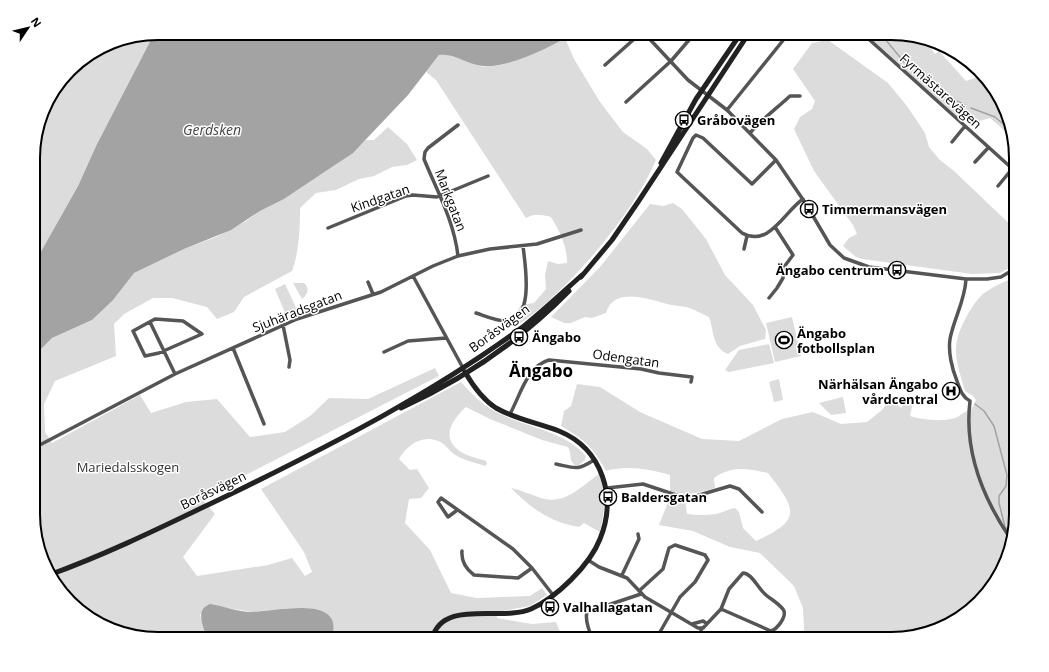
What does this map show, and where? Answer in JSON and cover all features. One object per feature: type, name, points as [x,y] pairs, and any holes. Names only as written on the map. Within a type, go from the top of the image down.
[{"type":"main road","name":"Boråsvägen","points":[[653,179],[684,120],[702,90],[736,40]]},
{"type":"main road","name":"Boråsvägen","points":[[56,572],[89,560],[185,516],[312,454],[440,388],[505,348],[538,322],[573,288],[582,275],[612,240],[744,40]]},
{"type":"main road","name":"Boråsvägen","points":[[382,417],[462,368],[525,325],[582,275]]},
{"type":"main road","points":[[435,632],[438,624],[452,616],[463,614],[518,613],[531,609],[554,595],[588,560],[597,546],[607,520],[608,507],[606,488],[602,474],[594,460],[584,448],[570,437],[558,431],[510,414],[495,407],[482,396],[462,368]]},
{"type":"street","points":[[605,65],[633,40]]},
{"type":"street","points":[[651,40],[688,80],[727,110],[776,160],[803,199],[830,245],[838,253],[854,262],[869,267],[966,279],[1001,277],[1009,272]]},
{"type":"street","points":[[626,102],[671,61],[689,40]]},
{"type":"street","points":[[727,110],[784,40]]},
{"type":"street","name":"Fyrmästarevägen","points":[[870,40],[1009,167]]},
{"type":"street","points":[[750,133],[763,118],[776,109],[790,96],[800,96]]},
{"type":"street","name":"Markgatan","points":[[458,125],[425,152],[424,158],[454,233],[458,256]]},
{"type":"street","points":[[952,142],[964,126]]},
{"type":"street","points":[[776,160],[752,184],[703,138],[696,135],[693,138],[677,172],[747,236],[758,237],[767,234],[803,199]]},
{"type":"street","points":[[975,162],[988,148]]},
{"type":"street","points":[[440,196],[488,176]]},
{"type":"street","name":"Fyrmästarevägen","points":[[998,186],[1009,176]]},
{"type":"street","name":"Kindgatan","points":[[328,228],[406,196],[440,196]]},
{"type":"street","points":[[769,298],[777,288],[782,278],[784,267],[793,254],[775,227]]},
{"type":"street","name":"Sjuhäradsgatan","points":[[40,445],[175,374],[283,325],[373,294],[458,256],[490,249],[546,242],[581,230]]},
{"type":"street","points":[[744,249],[747,236]]},
{"type":"street","points":[[476,313],[506,321],[515,318],[520,314],[524,304],[526,286],[523,246]]},
{"type":"street","points":[[413,276],[462,368]]},
{"type":"street","points":[[966,279],[961,306],[950,339],[951,360],[960,390],[966,399],[970,401],[967,421],[971,449],[977,472],[988,501],[1007,534]]},
{"type":"street","points":[[368,282],[373,294]]},
{"type":"street","points":[[158,319],[183,321],[202,333],[163,351],[145,356],[142,353],[133,331],[150,322],[158,319]]},
{"type":"street","points":[[150,322],[175,374]]},
{"type":"street","points":[[283,325],[290,360],[289,367]]},
{"type":"street","points":[[384,352],[408,341],[446,338]]},
{"type":"street","points":[[233,348],[264,424]]},
{"type":"street","name":"Odengatan","points":[[510,414],[534,368],[549,360],[634,368],[692,377],[691,382]]},
{"type":"street","points":[[556,464],[575,469],[580,468],[594,460]]},
{"type":"street","points":[[606,488],[643,484],[679,496],[696,496],[730,486],[739,489],[762,512]]},
{"type":"street","points":[[456,511],[448,517],[438,502],[441,498],[443,499],[456,511],[514,549],[554,595]]},
{"type":"street","points":[[622,575],[639,539],[638,534]]},
{"type":"street","points":[[591,632],[586,616],[587,612],[640,592],[663,569],[669,548],[671,546],[675,545],[705,555],[708,560],[707,564],[695,582],[680,597],[660,632]]},
{"type":"street","points":[[462,551],[463,562],[469,572],[474,575],[518,578],[532,568]]},
{"type":"street","points":[[588,560],[599,567],[622,575],[631,581],[640,592],[671,612],[701,628]]},
{"type":"street","points":[[701,632],[701,628],[721,609],[729,589],[737,578],[743,573],[746,573],[770,599],[783,610],[784,613],[778,626],[771,631],[721,609]]},
{"type":"street","points":[[692,624],[702,621],[706,623]]},
{"type":"green space","points":[[151,40],[97,144],[78,186],[40,253],[41,143],[46,120],[52,106],[69,80],[80,69],[93,60],[113,49],[135,42]]},
{"type":"green space","points":[[561,40],[566,40],[574,59],[600,102],[623,132],[647,149],[656,160],[632,204],[597,250],[559,291],[520,324],[516,314],[521,305],[534,303],[546,289],[545,275],[548,261],[558,264],[567,263],[566,251],[562,239],[551,217],[535,215],[526,218],[436,80],[426,72],[439,55],[450,55],[475,65],[490,66],[512,62]]},
{"type":"green space","points":[[828,40],[888,83],[907,106],[925,133],[929,147],[940,160],[954,171],[1009,223],[1009,268],[1000,273],[972,274],[862,259],[856,257],[843,246],[849,238],[857,234],[853,225],[814,171],[794,129],[800,117],[812,109],[815,101],[793,69],[812,43]]},
{"type":"green space","points":[[872,40],[914,42],[929,46],[935,54],[939,51],[966,81],[976,78],[985,86],[1000,113],[1006,132],[990,118],[972,123],[957,116]]},
{"type":"green space","name":"Mariedalsskogen","points":[[388,127],[407,144],[417,160],[407,165],[392,167],[374,176],[359,179],[336,190],[316,193],[300,208],[299,240],[292,271],[244,297],[234,312],[217,319],[207,307],[172,298],[153,298],[124,314],[114,324],[116,356],[55,381],[44,404],[45,432],[52,443],[140,395],[151,413],[186,402],[217,399],[250,437],[285,432],[310,416],[329,398],[368,399],[435,368],[439,376],[201,498],[215,514],[183,557],[197,576],[268,565],[292,558],[305,576],[312,572],[304,552],[261,489],[461,382],[487,407],[500,414],[569,441],[586,456],[585,460],[579,465],[575,465],[572,461],[568,447],[542,440],[490,419],[466,407],[457,416],[451,427],[450,438],[452,444],[463,453],[486,461],[487,464],[485,466],[459,457],[443,443],[432,439],[415,442],[402,454],[399,459],[410,470],[417,469],[429,488],[421,498],[409,499],[405,523],[430,550],[451,593],[477,598],[530,596],[542,588],[547,595],[530,606],[496,612],[497,618],[532,624],[556,622],[560,632],[332,632],[330,616],[313,609],[288,608],[253,612],[207,605],[200,615],[205,632],[143,631],[128,628],[106,620],[86,608],[64,586],[49,559],[42,537],[40,514],[40,352],[42,348],[52,338],[92,320],[134,273],[184,249],[216,237],[246,221],[260,211],[284,199],[338,163],[366,140],[374,140]]},
{"type":"green space","points":[[673,203],[682,209],[706,239],[725,275],[753,305],[766,330],[765,339],[740,346],[728,354],[719,348],[716,343],[709,317],[686,307],[644,298],[625,297],[617,299],[610,304],[606,313],[592,318],[585,317],[571,323],[564,323],[551,317],[600,267],[650,204],[663,206]]},
{"type":"green space","points":[[1009,280],[1009,521],[1007,537],[997,566],[985,586],[963,608],[936,623],[921,628],[898,632],[803,632],[803,608],[794,586],[760,553],[730,547],[693,531],[659,525],[670,497],[685,499],[687,514],[712,515],[735,508],[739,512],[743,528],[756,541],[771,534],[782,527],[788,520],[790,513],[789,505],[785,496],[768,473],[747,469],[727,471],[714,478],[715,488],[692,493],[676,493],[670,491],[670,475],[638,468],[622,468],[606,471],[592,449],[587,444],[561,426],[564,411],[571,406],[577,384],[600,387],[640,412],[702,439],[739,441],[782,419],[813,412],[841,424],[867,422],[882,410],[892,396],[898,396],[897,405],[902,408],[902,397],[904,395],[913,402],[910,416],[932,420],[955,418],[971,410],[976,400],[965,391],[959,369],[956,352],[959,335],[962,325],[971,309],[981,296]]},
{"type":"green space","points":[[293,283],[304,283],[307,287],[307,293],[302,299]]},
{"type":"green space","points":[[285,284],[297,310],[286,315],[275,289]]},
{"type":"green space","name":"Ängabo fotbollsplan","points":[[792,317],[801,356],[775,362],[766,323]]},
{"type":"green space","points":[[769,344],[774,363],[729,372],[725,370],[739,350]]},
{"type":"green space","points":[[779,379],[783,400],[774,402],[769,382]]},
{"type":"green space","points":[[843,397],[846,413],[831,415],[819,403]]},
{"type":"green space","points":[[599,474],[604,496],[603,517],[600,532],[584,523],[579,527],[569,525],[542,514],[511,488],[547,499],[564,498],[578,490]]},
{"type":"water","name":"Gerdsken","points":[[151,40],[562,40],[518,60],[494,66],[472,64],[456,57],[439,55],[408,95],[353,153],[284,199],[260,211],[231,230],[184,249],[134,273],[113,300],[92,320],[52,338],[40,352],[40,253],[78,186],[97,144]]},
{"type":"water","points":[[210,604],[246,612],[291,608],[319,610],[329,615],[333,625],[332,632],[205,632],[201,615],[202,610]]},
{"type":"waterway","points":[[886,40],[904,62]]},
{"type":"waterway","points":[[916,72],[946,94],[965,105]]},
{"type":"waterway","points":[[971,108],[995,117],[1004,125]]},
{"type":"waterway","points":[[975,404],[984,411],[994,426],[1007,475],[1006,486],[999,496],[999,503],[1005,527],[1008,530]]},
{"type":"place","name":"Gråbovägen","points":[[684,120]]},
{"type":"place","name":"Timmermansvägen","points":[[809,209]]},
{"type":"place","name":"Ängabo centrum","points":[[897,270]]},
{"type":"place","name":"Ängabo","points":[[519,337]]},
{"type":"place","name":"Ängabo fotbollsplan","points":[[784,340]]},
{"type":"place","name":"Närhälsan Ängabo vårdcentral","points":[[951,391]]},
{"type":"place","name":"Baldersgatan","points":[[608,497]]},
{"type":"place","name":"Valhallagatan","points":[[550,607]]},
{"type":"district","name":"Ängabo","points":[[541,370]]}]
